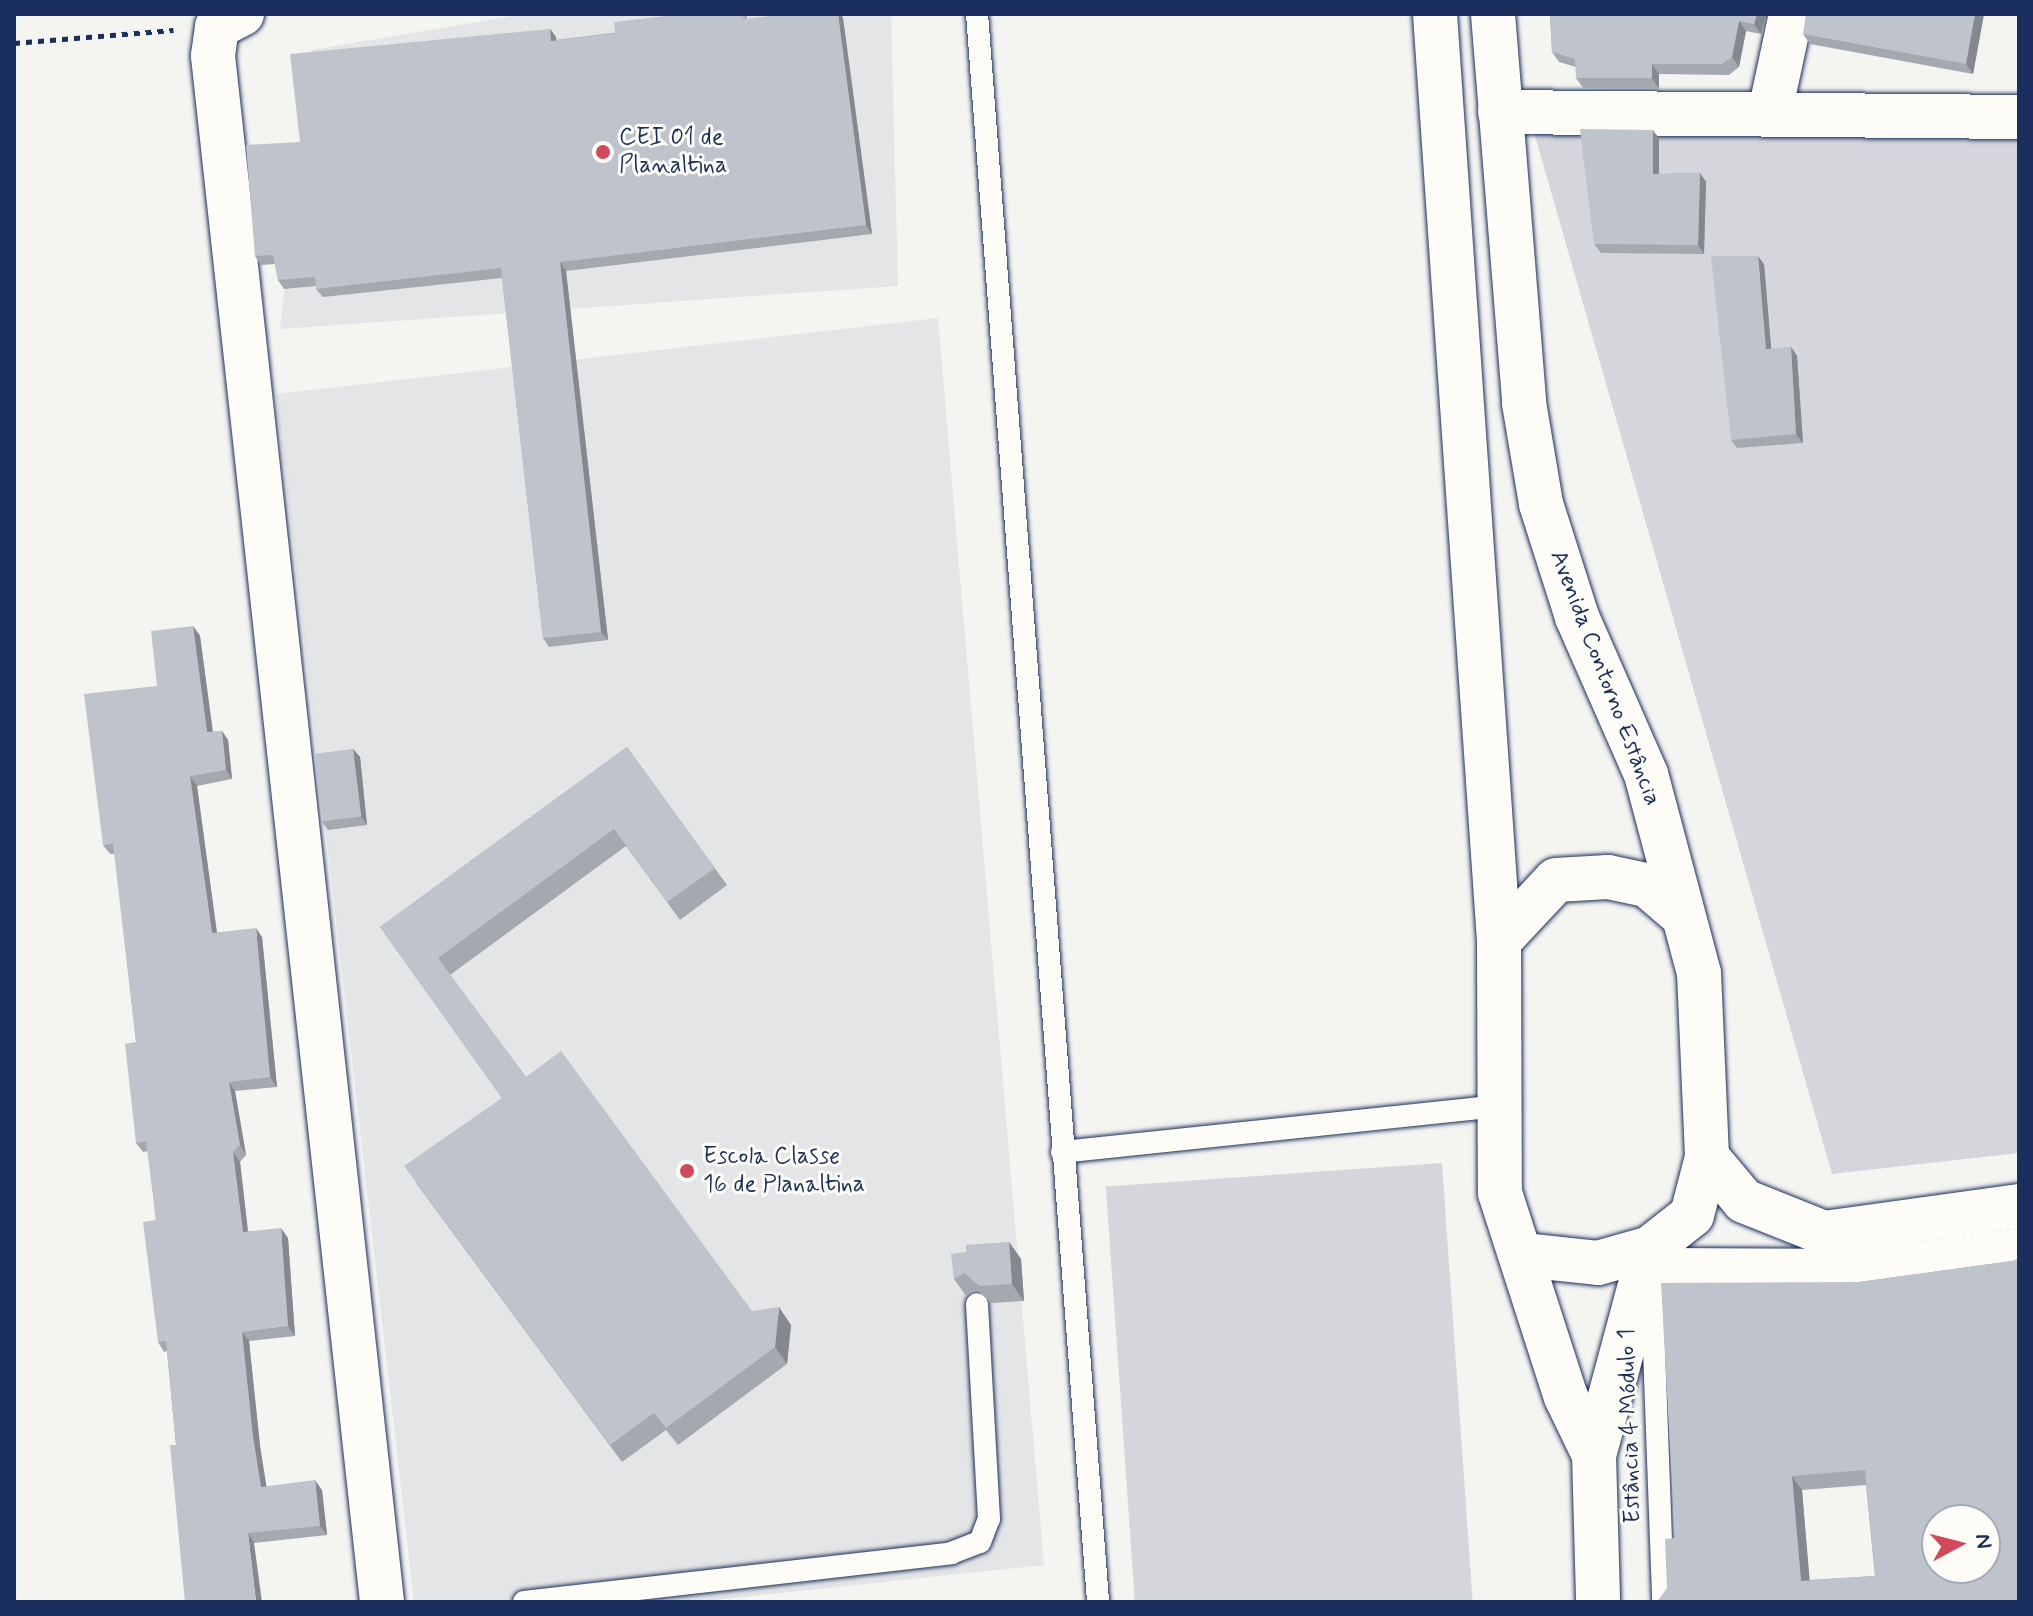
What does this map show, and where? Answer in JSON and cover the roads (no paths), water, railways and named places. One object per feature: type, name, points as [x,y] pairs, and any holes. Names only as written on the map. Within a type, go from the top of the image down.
[{"type":"street","points":[[1435,14],[1499,941],[1497,1106],[1500,1193],[1523,1255],[1566,1397],[1594,1455]]},
{"type":"street","name":"Avenida Contorno Estância","points":[[1493,14],[1524,403],[1541,504],[1577,617],[1646,774],[1699,973],[1707,1157],[1692,1215],[1650,1248]]},
{"type":"street","points":[[1770,112],[1791,14]]},
{"type":"street","points":[[225,18],[214,72],[382,1602]]},
{"type":"street","points":[[1500,112],[1770,112],[2019,117]]},
{"type":"street","points":[[1499,941],[1556,880],[1608,877],[1647,885],[1683,916]]},
{"type":"street","points":[[1707,1157],[1744,1201],[1824,1233],[2019,1206]]},
{"type":"street","points":[[1523,1255],[1598,1263],[1650,1248]]},
{"type":"street","points":[[1650,1248],[1663,1270],[1803,1271],[1866,1271],[2019,1250]]},
{"type":"street","points":[[1598,1602],[1594,1455],[1650,1248]]},
{"type":"lane","points":[[977,14],[1098,1602]]},
{"type":"lane","points":[[1062,1152],[1497,1106]]},
{"type":"lane","name":"Estância 4 Módulo 1","points":[[1650,1248],[1663,1602]]},
{"type":"lane","points":[[524,1602],[951,1553],[980,1542],[989,1519],[977,1304]]},
{"type":"place","name":"CEI 01 de Planaltina","points":[[603,152]]},
{"type":"place","name":"Escola Classe 16 de Planaltina","points":[[687,1171]]}]
